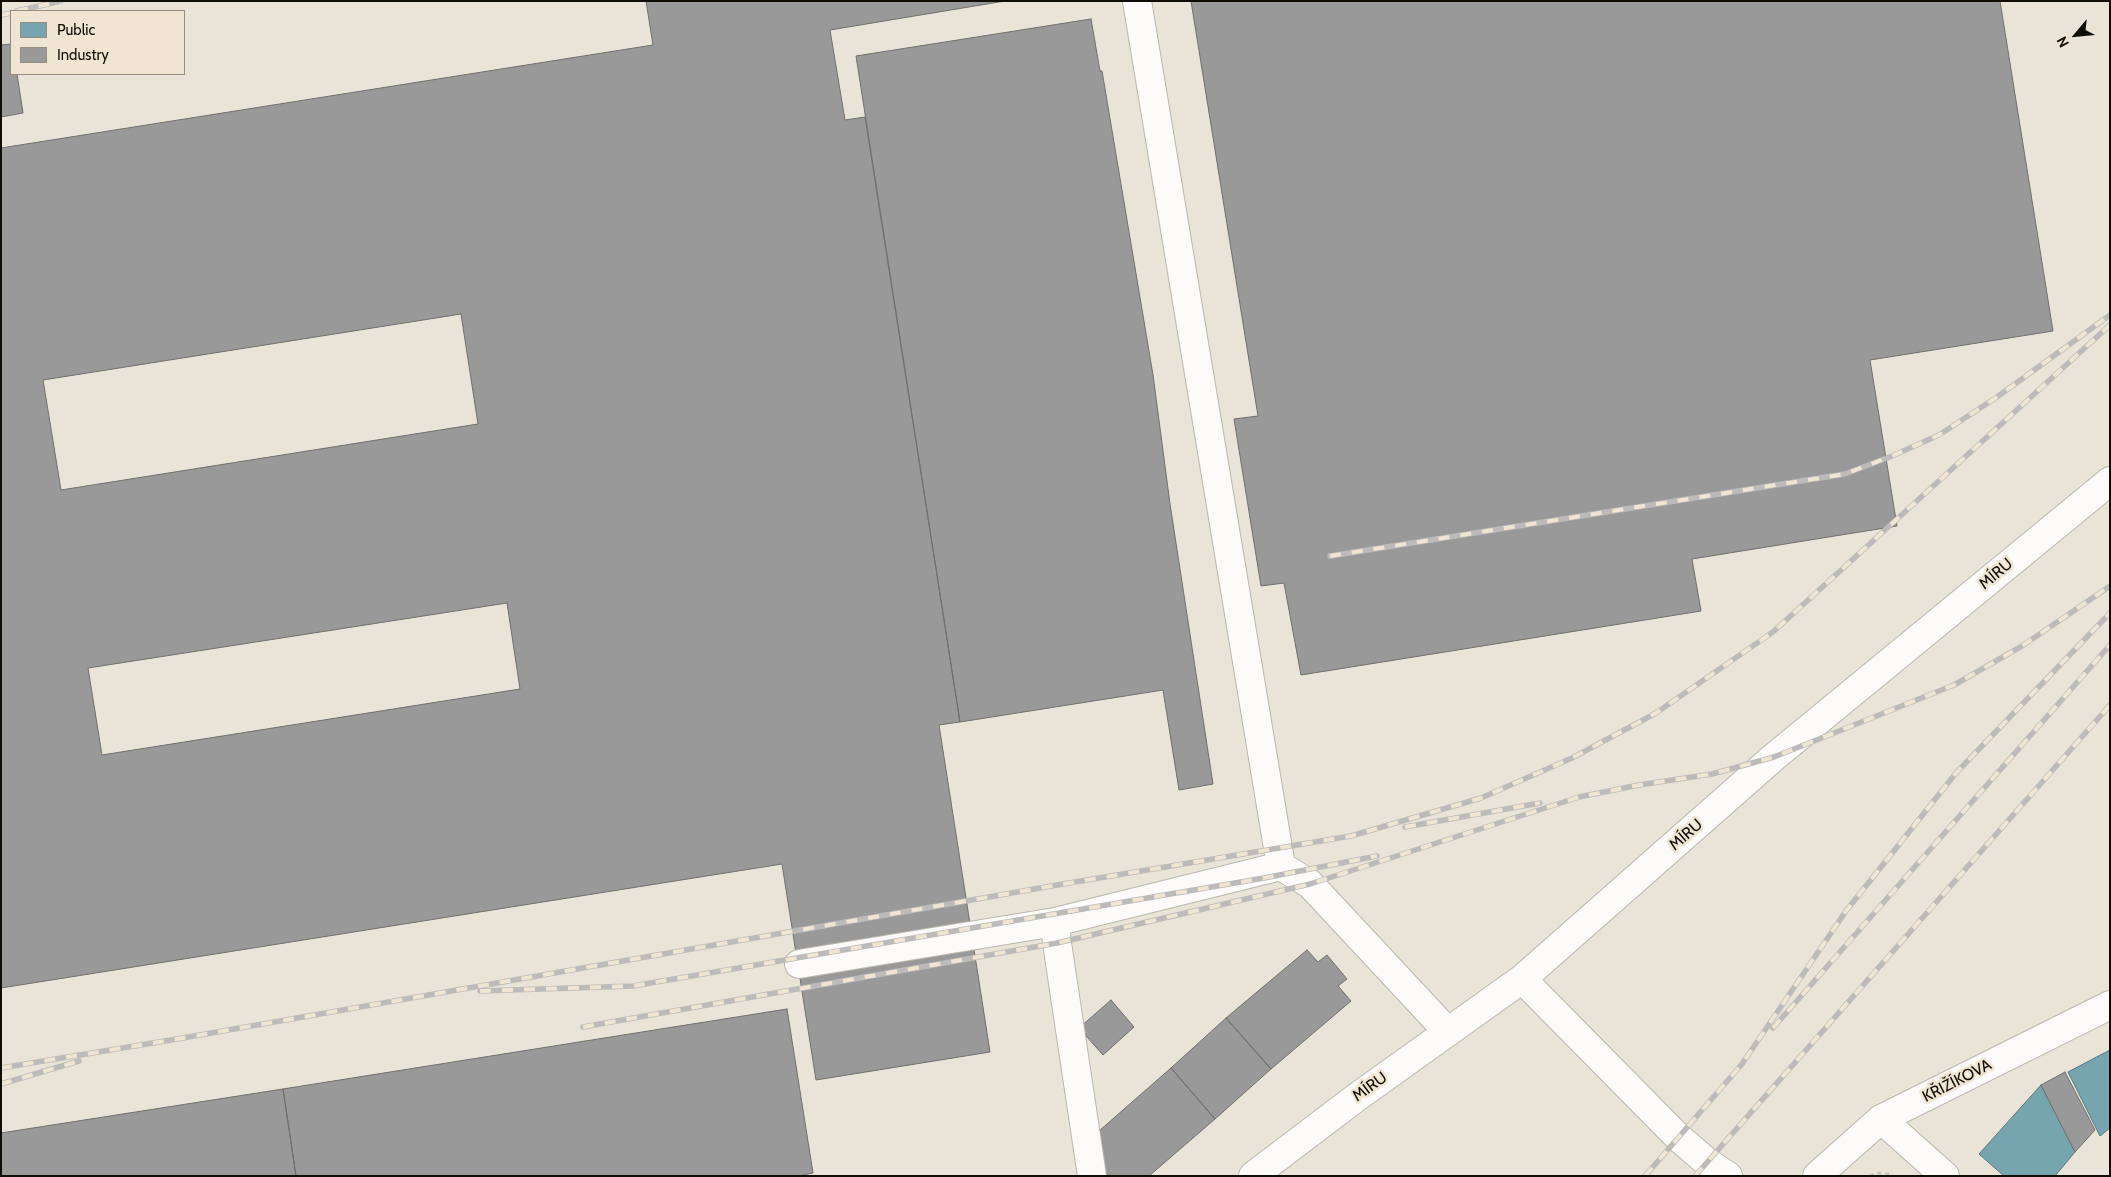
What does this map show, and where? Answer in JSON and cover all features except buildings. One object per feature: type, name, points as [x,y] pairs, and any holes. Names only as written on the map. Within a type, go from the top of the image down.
[{"type":"street","points":[[1137,1],[1281,866]]},
{"type":"street","name":"MÍRU","points":[[1253,1176],[1357,1097],[1522,979],[1774,757],[2110,480]]},
{"type":"street","points":[[799,964],[1055,922],[1281,866],[1310,884],[1448,1032]]},
{"type":"street","points":[[1055,922],[1092,1176]]},
{"type":"street","points":[[1522,979],[1678,1138],[1707,1162],[1728,1176]]},
{"type":"street","name":"KŘIŽÍKOVA","points":[[1817,1176],[1881,1119],[2110,1005]]},
{"type":"street","points":[[1881,1119],[1945,1176]]},
{"type":"path","points":[[1870,1176],[1876,1173],[1898,1176]]},
{"type":"railway","points":[[21,10],[61,1]]},
{"type":"railway","points":[[1,15],[10,13]]},
{"type":"railway","points":[[1330,556],[1845,474],[1939,435],[1997,397],[2110,315]]},
{"type":"railway","points":[[1,1068],[1351,836],[1481,798],[1572,758],[1656,713],[1773,632],[2110,325]]},
{"type":"railway","points":[[583,1027],[1057,943],[1310,884],[1579,797],[1639,785],[1712,774],[1774,757],[1954,685],[2022,646],[2110,586]]},
{"type":"railway","points":[[1645,1176],[1742,1064],[1846,911],[1956,773],[2110,613]]},
{"type":"railway","points":[[1773,1028],[2110,645]]},
{"type":"railway","points":[[1695,1176],[2110,705]]},
{"type":"railway","points":[[1405,827],[1540,803]]},
{"type":"railway","points":[[480,991],[633,986],[1264,878],[1377,856]]},
{"type":"railway","points":[[1,1084],[79,1061]]}]
